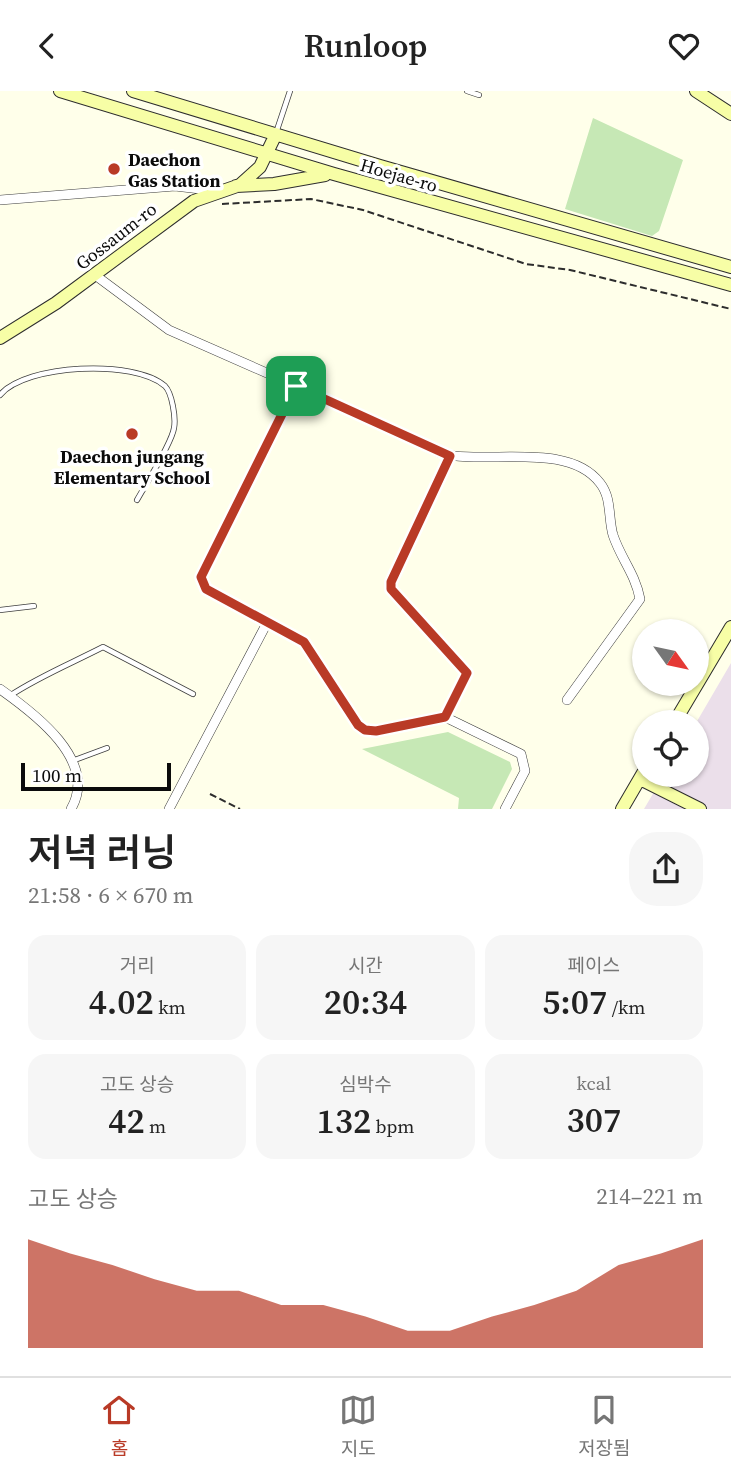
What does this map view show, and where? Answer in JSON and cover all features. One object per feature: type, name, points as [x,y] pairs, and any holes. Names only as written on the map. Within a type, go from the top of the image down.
[{"type":"main road","name":"Hoejae-ro","points":[[60,91],[334,174],[731,285]]},
{"type":"main road","name":"Hoejae-ro","points":[[133,91],[731,267]]},
{"type":"main road","points":[[696,91],[731,114]]},
{"type":"main road","name":"Gossaum-ro","points":[[0,338],[95,275],[166,218],[217,197],[235,186],[260,167],[276,134]]},
{"type":"main road","points":[[235,186],[274,184],[334,174]]},
{"type":"main road","points":[[682,710],[731,627]]},
{"type":"main road","points":[[622,809],[635,787]]},
{"type":"main road","points":[[661,787],[700,809]]},
{"type":"street","points":[[0,200],[175,186],[217,197]]},
{"type":"street","points":[[95,275],[169,330],[450,456],[528,457],[570,464],[590,473],[607,496],[613,534],[636,577],[640,599],[567,700]]},
{"type":"street","points":[[296,386],[201,577],[206,589],[304,642],[358,725],[365,730],[376,731],[445,717],[521,754],[525,771],[505,809]]},
{"type":"street","points":[[445,717],[467,673],[391,589],[391,582],[450,456]]},
{"type":"street","points":[[169,809],[268,621]]},
{"type":"street","points":[[0,689],[45,725],[71,761],[78,786],[73,808]]},
{"type":"lane","points":[[276,134],[290,91]]},
{"type":"lane","points":[[467,91],[479,95]]},
{"type":"lane","points":[[0,395],[16,383],[29,379],[102,368],[131,372],[163,385],[170,396],[174,428],[137,500]]},
{"type":"lane","points":[[0,610],[34,606]]},
{"type":"lane","points":[[10,696],[38,677],[56,672],[103,647],[193,694]]},
{"type":"lane","points":[[71,761],[107,748]]},
{"type":"path","points":[[217,197],[311,199],[363,209],[526,264],[570,271],[731,309]]},
{"type":"path","points":[[210,794],[240,809]]},
{"type":"shaded area","points":[[731,663],[731,809],[644,809],[657,787],[709,787],[709,710],[704,710]]},
{"type":"green space","points":[[593,118],[683,160],[659,231],[652,236],[565,209]]},
{"type":"green space","points":[[448,732],[510,762],[512,769],[492,809],[458,809],[459,798],[362,749]]},
{"type":"place","name":"Daechon Gas Station","points":[[114,169]]},
{"type":"place","name":"Daechon jungang Elementary School","points":[[132,434]]},
{"type":"route","points":[[296,386],[427,448],[450,456],[391,582],[391,589],[467,673],[445,717],[376,731],[365,730],[358,725],[304,642],[206,589],[201,577],[205,567],[296,386]]}]
